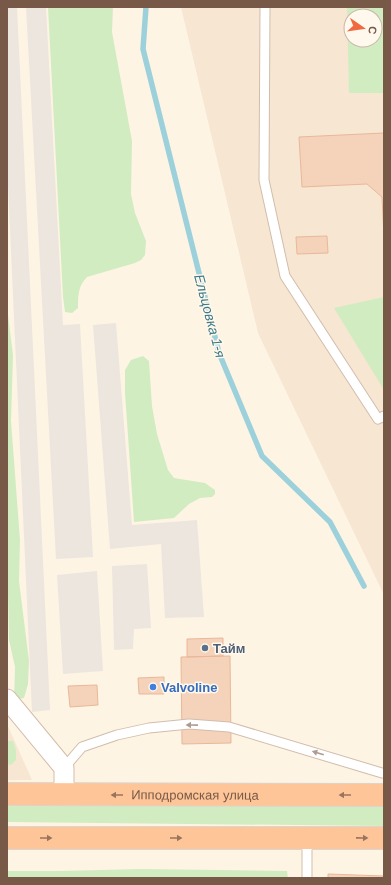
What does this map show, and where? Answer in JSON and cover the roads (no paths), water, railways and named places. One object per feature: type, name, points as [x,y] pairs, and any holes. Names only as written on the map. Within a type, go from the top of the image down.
[{"type":"highway","name":"Ипподромская улица","points":[[7,794],[64,795],[382,783]]},
{"type":"highway","points":[[7,838],[384,838]]},
{"type":"street","points":[[7,699],[64,768],[64,795]]},
{"type":"lane","points":[[265,7],[264,180],[285,276],[378,419],[384,416]]},
{"type":"lane","points":[[64,768],[82,747],[117,735],[149,728],[189,724],[229,727],[382,783]]},
{"type":"lane","points":[[307,838],[307,878]]},
{"type":"waterway","name":"Ельцовка 1-я","points":[[146,7],[143,49],[219,353],[262,456],[330,522],[364,586]]},
{"type":"place","name":"Тайм","points":[[205,648]]},
{"type":"place","name":"Valvoline","points":[[153,687]]}]
